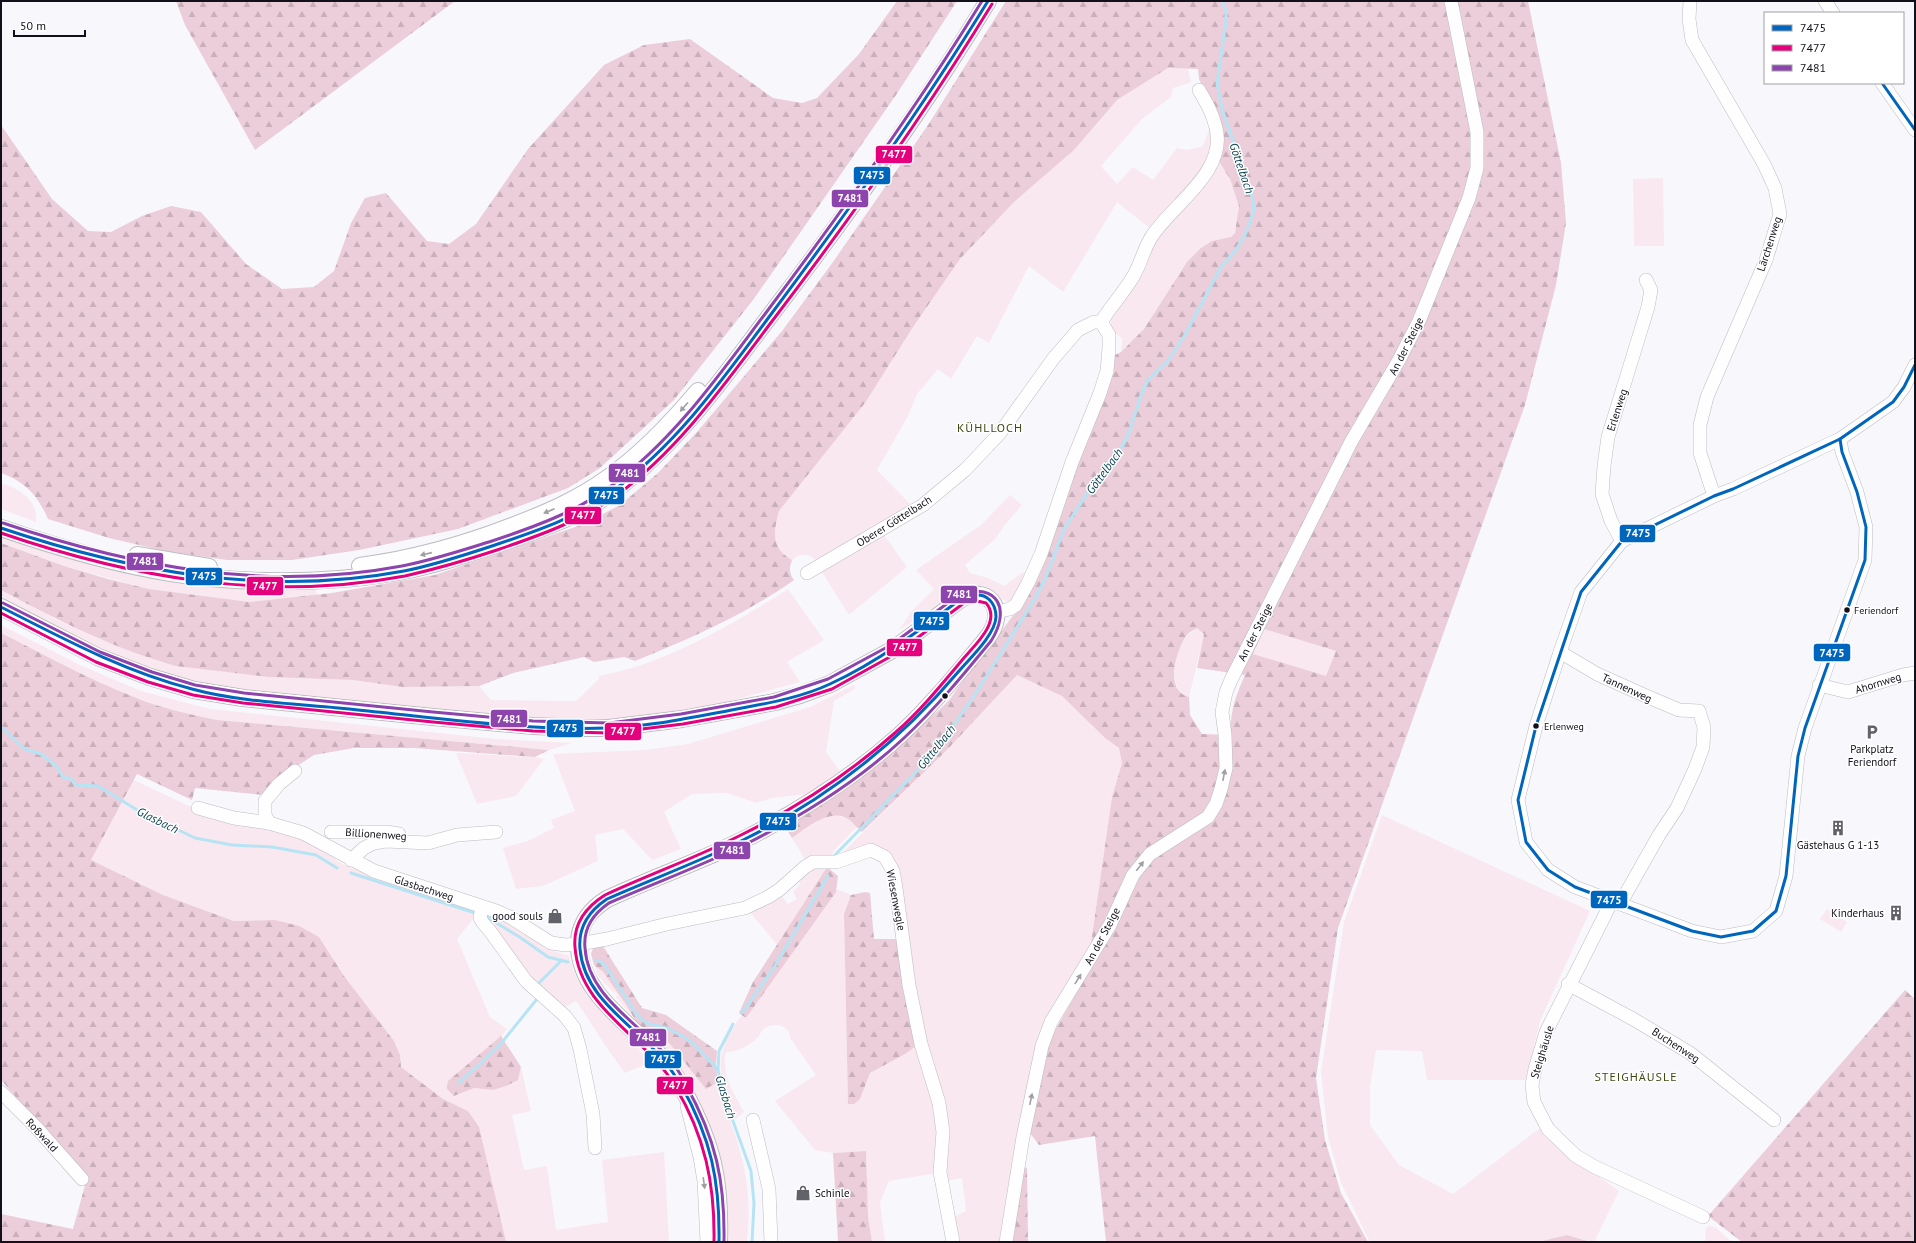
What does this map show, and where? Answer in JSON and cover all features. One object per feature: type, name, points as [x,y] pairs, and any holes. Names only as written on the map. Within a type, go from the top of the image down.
[{"type":"main road","points":[[1,517],[44,532],[141,556],[210,567],[297,571],[384,563],[431,553],[479,538],[574,500],[609,477],[643,450],[681,411],[725,358],[863,173],[949,48],[976,1]]},
{"type":"main road","points":[[1,528],[66,549],[172,573],[257,580],[301,581],[391,573],[435,564],[530,533],[582,512],[616,490],[654,456],[690,418],[733,364],[873,177],[964,41],[988,1]]},
{"type":"main road","points":[[1,607],[98,657],[129,670],[194,690],[243,698],[533,726],[584,728],[664,722],[800,696],[830,684],[894,649],[953,603],[967,596],[980,595],[986,597],[993,604],[996,612],[997,620],[991,633],[955,677],[900,734],[870,760],[839,783],[763,830],[607,899],[593,909],[585,920],[581,929],[579,944],[584,968],[591,984],[625,1023],[661,1058],[684,1090],[699,1121],[712,1157],[718,1180],[720,1206],[719,1242]]},
{"type":"main road","points":[[1,619],[125,680],[165,694],[219,705],[301,714],[510,733],[578,738],[607,738],[658,733],[721,722],[750,714],[775,702]]},
{"type":"street","name":"An der Steige","points":[[1006,1242],[1022,1137],[1042,1046],[1051,1022],[1110,925],[1133,875],[1150,854],[1208,818],[1216,804],[1226,768],[1223,706],[1231,680],[1351,442],[1416,328],[1469,198],[1477,168],[1477,132],[1451,1]]},
{"type":"street","name":"Lärchenweg","points":[[1690,1],[1689,19],[1692,40],[1764,164],[1775,188],[1780,214],[1766,260],[1707,397],[1700,425],[1700,453],[1714,496]]},
{"type":"street","points":[[1825,1],[1832,12]]},
{"type":"street","points":[[1883,84],[1915,130]]},
{"type":"street","points":[[996,612],[1010,609],[1016,605],[1028,583],[1041,554],[1072,462],[1100,393],[1106,371],[1109,348],[1109,335],[1101,322],[1134,276],[1151,237],[1170,213],[1194,189],[1211,164],[1218,143],[1217,129],[1211,111],[1198,90]]},
{"type":"street","name":"Erlenweg","points":[[1622,541],[1610,520],[1602,494],[1604,466],[1608,437],[1648,306],[1651,290],[1646,280]]},
{"type":"street","name":"Oberer Göttelbach","points":[[807,573],[923,505],[965,470],[1000,433],[1053,359],[1078,330],[1094,322],[1101,322]]},
{"type":"street","points":[[1840,440],[1842,452],[1857,492],[1866,527],[1865,560],[1804,728],[1798,756],[1786,876],[1776,911],[1753,931],[1721,937],[1692,931],[1575,887],[1548,870],[1526,842],[1518,800],[1536,726],[1581,592],[1622,541],[1714,496],[1733,489],[1840,440],[1910,388],[1915,365]]},
{"type":"street","name":"Tannenweg","points":[[1560,652],[1597,674],[1646,696],[1679,710],[1699,711]]},
{"type":"street","name":"Ahornweg","points":[[1819,684],[1848,692],[1915,673]]},
{"type":"street","name":"Steighäusle","points":[[1699,711],[1704,727],[1703,747],[1695,769],[1677,808],[1616,902],[1568,984],[1546,1032],[1535,1069],[1532,1086],[1534,1102],[1548,1129],[1565,1147],[1595,1167],[1703,1217]]},
{"type":"street","points":[[269,823],[265,815],[265,801],[279,784],[295,770]]},
{"type":"street","name":"Glasbachweg","points":[[198,808],[234,818],[269,823],[303,833],[374,871],[510,917],[551,943],[566,945],[579,944]]},
{"type":"street","name":"Billionenweg","points":[[331,832],[386,832],[414,837],[417,842]]},
{"type":"street","name":"Billionenweg","points":[[351,860],[364,848],[374,843],[386,841],[428,843],[471,834],[496,832]]},
{"type":"street","name":"Wiesenwegle","points":[[579,944],[745,908],[774,894],[805,867],[813,862],[836,862],[871,850],[884,857],[893,871],[909,985],[921,1044],[939,1103],[942,1132],[940,1172],[953,1242]]},
{"type":"street","points":[[482,907],[480,918],[526,981],[565,1016],[574,1028],[580,1049],[591,1107],[595,1148]]},
{"type":"street","name":"Buchenweg","points":[[1568,984],[1633,1019],[1690,1053],[1774,1120]]},
{"type":"street","points":[[684,1090],[703,1175],[706,1205],[707,1242]]},
{"type":"street","name":"Roßwald","points":[[1,1092],[36,1127],[82,1179]]},
{"type":"street","points":[[753,1120],[769,1189],[771,1242]]},
{"type":"shaded area","points":[[1168,68],[1188,69],[1191,82],[1173,88],[1171,97],[1142,119],[1101,166],[1117,184],[1133,167],[1153,180],[1177,148],[1187,150],[1203,146],[1211,125],[1215,129],[1208,166],[1153,231],[1117,202],[1063,292],[1029,266],[989,343],[977,336],[951,379],[938,369],[917,394],[908,416],[877,470],[911,505],[816,560],[807,555],[801,555],[792,560],[785,555],[780,550],[775,539],[779,511],[865,403],[913,327],[960,259],[1014,202],[1074,150],[1117,100]]},
{"type":"shaded area","points":[[1217,158],[1230,179],[1239,206],[1235,233],[1231,237],[1212,241],[1187,262],[1144,329],[1121,352],[1122,338],[1111,330],[1111,318],[1156,234]]},
{"type":"shaded area","points":[[1663,178],[1664,246],[1634,246],[1633,179]]},
{"type":"shaded area","points":[[1,483],[8,485],[26,496],[34,507],[36,522],[1,509]]},
{"type":"shaded area","points":[[1010,495],[1022,505],[996,538],[965,565],[970,573],[988,578],[1004,586],[1023,572],[1028,575],[1012,599],[1009,602],[1006,601],[990,590],[971,585],[899,630],[911,612],[934,589],[916,570],[981,525]]},
{"type":"shaded area","points":[[882,532],[907,567],[849,615],[820,569]]},
{"type":"shaded area","points":[[1,534],[40,548],[316,588],[317,595],[250,602],[149,589],[64,566],[1,543]]},
{"type":"shaded area","points":[[788,589],[824,640],[787,662],[800,682],[704,708],[657,716],[592,721],[302,698],[212,685],[136,665],[91,644],[1,597],[1,590],[55,619],[97,638],[164,663],[268,677],[353,680],[403,687],[479,686],[491,700],[576,701],[599,679],[599,676],[649,662],[697,642]]},
{"type":"shaded area","points":[[1,625],[80,665],[141,691],[210,709],[496,739],[572,743],[549,750],[217,720],[164,708],[117,690],[1,633]]},
{"type":"shaded area","points":[[1197,628],[1204,634],[1189,697],[1179,692],[1176,684],[1175,666],[1184,640]]},
{"type":"shaded area","points":[[1264,629],[1336,651],[1326,677],[1253,654]]},
{"type":"shaded area","points":[[1017,675],[1062,696],[1105,738],[1119,748],[1122,763],[1112,797],[1090,950],[1038,1040],[1017,1134],[999,1242],[958,1242],[954,1217],[966,1211],[962,1178],[946,1181],[935,1080],[886,855],[838,857],[946,751]]},
{"type":"shaded area","points":[[854,685],[856,688],[834,701],[826,752],[840,771],[808,794],[772,798],[756,803],[727,793],[692,794],[664,812],[681,849],[652,860],[623,829],[595,835],[598,861],[543,886],[516,889],[503,848],[528,841],[554,828],[551,820],[575,811],[553,754],[645,750],[688,744],[810,707]]},
{"type":"shaded area","points":[[456,753],[535,757],[544,759],[516,796],[477,804]]},
{"type":"shaded area","points":[[134,780],[210,816],[276,829],[315,844],[342,864],[476,908],[474,918],[457,939],[490,1017],[507,1029],[454,1096],[474,1088],[493,1090],[518,1080],[521,1067],[531,1111],[512,1115],[524,1170],[547,1166],[556,1230],[608,1222],[602,1160],[664,1152],[669,1242],[506,1242],[493,1192],[468,1111],[443,1099],[401,1067],[400,1055],[394,1041],[344,976],[319,937],[275,920],[235,921],[163,895],[91,860]]},
{"type":"shaded area","points":[[834,815],[847,818],[857,827],[837,847],[829,858],[806,861],[792,838],[821,819]]},
{"type":"shaded area","points":[[1382,815],[1590,911],[1540,1021],[1526,1080],[1427,1080],[1422,1051],[1376,1050],[1370,1087],[1370,1125],[1399,1165],[1453,1194],[1540,1128],[1573,1158],[1619,1191],[1594,1242],[1567,1235],[1538,1242],[1370,1242],[1341,1183],[1328,1137],[1321,1072],[1344,922]]},
{"type":"shaded area","points":[[810,867],[827,867],[777,945],[749,911],[781,895],[788,904],[797,899],[793,892],[800,884],[801,875]]},
{"type":"shaded area","points":[[837,889],[851,895],[844,914],[848,1103],[860,1099],[870,1073],[905,1054],[919,1044],[938,1122],[934,1161],[937,1173],[889,1181],[880,1202],[885,1242],[872,1242],[868,1217],[866,1151],[833,1153],[815,1150],[775,1101],[816,1075],[790,1038],[788,1031],[782,1026],[778,1025],[767,1027],[763,1029],[758,1037],[747,1046],[734,1051],[726,1052],[725,1068],[729,1084],[744,1112],[735,1120],[725,1091],[720,1066],[725,1042],[732,1029],[742,1015],[746,1018]]},
{"type":"shaded area","points":[[1827,909],[1847,922],[1841,932],[1820,919]]},
{"type":"shaded area","points":[[486,914],[500,918],[530,935],[544,948],[569,956],[573,970],[587,996],[633,1041],[649,1063],[625,1073],[576,1001],[562,1009],[528,980],[486,922]]},
{"type":"shaded area","points":[[594,965],[616,988],[626,1003],[631,1015],[616,997],[618,995],[614,991],[613,992],[598,976]]},
{"type":"shaded area","points":[[645,1031],[654,1033],[671,1045],[706,1088],[718,1082],[744,1166],[748,1191],[749,1216],[747,1242],[724,1242],[721,1162],[705,1114],[688,1084]]},
{"type":"shaded area","points":[[1709,1226],[1715,1227],[1732,1242],[1705,1242],[1706,1228]]},
{"type":"green space","points":[[176,1],[455,1],[255,150],[185,25]]},
{"type":"green space","points":[[897,1],[957,1],[896,95],[753,300],[674,400],[600,468],[568,488],[458,529],[359,550],[292,560],[227,560],[165,551],[109,538],[48,519],[40,503],[24,485],[1,473],[1,125],[52,199],[88,231],[111,232],[142,216],[171,206],[201,212],[246,264],[282,289],[314,287],[334,271],[351,223],[365,198],[386,193],[427,241],[449,244],[476,224],[528,149],[604,65],[644,45],[690,39],[773,98],[802,103],[817,98],[859,54]]},
{"type":"green space","points":[[1006,1],[1528,1],[1561,163],[1566,223],[1556,285],[1525,405],[1338,928],[1316,1078],[1325,1140],[1341,1193],[1368,1242],[1106,1242],[1095,1136],[1039,1145],[1030,1133],[1049,1041],[1089,971],[1090,950],[1112,797],[1122,763],[1119,748],[1105,738],[1062,696],[1017,675],[946,751],[862,832],[850,820],[841,816],[826,817],[792,838],[785,827],[816,808],[940,709],[950,699],[969,672],[987,651],[1025,599],[1113,356],[1121,352],[1144,329],[1187,262],[1201,248],[1212,241],[1231,237],[1235,233],[1239,206],[1230,179],[1217,158],[1215,114],[1199,79],[1198,69],[1168,68],[1117,100],[1074,150],[1014,202],[960,259],[913,327],[865,403],[779,511],[775,539],[780,550],[792,560],[790,570],[794,580],[737,615],[676,644],[635,661],[624,657],[594,662],[584,657],[513,673],[479,686],[403,687],[353,680],[268,677],[176,666],[153,659],[87,633],[1,590],[1,543],[64,566],[149,589],[250,602],[332,593],[435,575],[584,524],[620,505],[658,473],[697,432],[782,331],[833,262],[928,125]],"holes":[[[1197,628],[1204,634],[1197,668],[1245,675],[1234,704],[1231,718],[1231,735],[1202,734],[1190,715],[1189,697],[1180,692],[1176,685],[1174,670],[1178,653],[1185,638],[1190,632]],[[1264,629],[1336,651],[1326,676],[1253,654]]]},
{"type":"green space","points":[[1,633],[83,675],[134,697],[164,708],[217,720],[549,750],[535,757],[414,748],[354,748],[314,755],[283,775],[264,795],[195,788],[192,800],[137,774],[91,860],[163,895],[234,921],[275,920],[299,926],[319,937],[344,976],[394,1041],[400,1055],[401,1067],[443,1099],[468,1111],[479,1127],[506,1242],[1,1242],[1,1214],[73,1229],[87,1178],[1,1080]]},
{"type":"green space","points":[[827,867],[838,876],[836,892],[746,1018],[739,1013],[753,982]]},
{"type":"green space","points":[[865,892],[870,893],[874,939],[902,939],[919,1044],[905,1054],[870,1073],[860,1099],[854,1104],[848,1104],[844,914],[851,895]]},
{"type":"green space","points":[[603,946],[642,1008],[666,1015],[717,1051],[716,1065],[718,1082],[706,1089],[670,1044],[658,1034],[645,1031],[637,1023],[603,972],[594,965],[591,954],[593,948]]},
{"type":"green space","points":[[1905,990],[1915,999],[1915,1242],[1742,1242],[1708,1216]]},
{"type":"green space","points":[[501,1036],[521,1067],[518,1080],[493,1090],[474,1088],[454,1096],[447,1089],[448,1081]]},
{"type":"green space","points":[[866,1151],[868,1217],[872,1242],[838,1242],[833,1153]]},
{"type":"green space","points":[[1024,1167],[1027,1168],[1028,1242],[1010,1242]]},
{"type":"green space","points":[[1567,1235],[1591,1242],[1538,1242]]},
{"type":"waterway","name":"Göttelbach","points":[[834,856],[920,768],[940,745],[974,696],[1036,597],[1046,577],[1064,529],[1102,471],[1123,445],[1129,433],[1141,395],[1148,380],[1167,362],[1185,335],[1221,267],[1236,250],[1245,235],[1254,210],[1252,196],[1222,109],[1217,83],[1226,21],[1226,10],[1222,1]]},
{"type":"waterway","name":"Glasbach","points":[[1,727],[25,749],[41,754],[56,766],[63,777],[71,779],[76,785],[98,786],[139,811],[195,838],[232,845],[272,847],[316,855],[337,868]]},
{"type":"waterway","name":"Glasbach","points":[[351,873],[475,913]]},
{"type":"waterway","name":"Göttelbach","points":[[742,1013],[773,969],[828,876]]},
{"type":"waterway","name":"Glasbach","points":[[487,917],[548,957],[568,962]]},
{"type":"waterway","name":"Glasbach","points":[[596,960],[604,964],[637,1015],[646,1023],[667,1028],[684,1037],[694,1044],[718,1070],[724,1096],[751,1171],[754,1203],[752,1242]]},
{"type":"waterway","points":[[538,984],[561,961]]},
{"type":"waterway","points":[[459,1083],[499,1046],[537,999]]},
{"type":"waterway","name":"Göttelbach","points":[[718,1070],[719,1051],[733,1024]]},
{"type":"transit line","name":"7481","points":[[3,523],[52,539],[150,563],[200,571],[250,575],[300,576],[351,573],[402,566],[425,561],[448,555],[523,530],[584,504],[634,468],[675,427],[713,383],[877,160],[931,82],[982,1]]},
{"type":"transit line","name":"7475","points":[[1,528],[50,544],[150,568],[200,576],[250,580],[301,581],[352,578],[404,571],[427,566],[526,534],[572,516],[601,500],[637,472],[698,410],[798,278],[910,122],[963,42],[988,1]]},
{"type":"transit line","name":"7477","points":[[1,533],[50,549],[150,573],[200,581],[251,586],[302,587],[353,583],[405,576],[497,550],[559,527],[589,513],[617,495],[663,456],[722,388],[805,278],[888,163],[915,124],[992,4]]},
{"type":"transit line","name":"7475","points":[[1883,84],[1915,130]]},
{"type":"transit line","name":"7475","points":[[1840,439],[1893,402],[1904,387],[1915,365]]},
{"type":"transit line","name":"7475","points":[[1840,439],[1842,452],[1857,492],[1866,527],[1865,560],[1805,728],[1798,756],[1786,876],[1776,911],[1753,931],[1721,937],[1692,931],[1575,887],[1548,870],[1526,842],[1518,800],[1536,726],[1581,592],[1622,541],[1714,496],[1733,489],[1840,439]]},
{"type":"transit line","name":"7481","points":[[3,603],[100,652],[152,672],[195,685],[244,693],[433,712],[533,721],[609,723],[681,714],[774,697],[828,679],[891,645],[960,594],[973,591],[984,592],[992,595],[997,601],[1000,609],[1000,619],[997,630],[991,641],[916,727],[868,769],[829,797],[788,822],[746,844],[712,860],[609,903],[598,912],[587,928],[585,948],[588,965],[595,980],[604,994],[616,1007],[672,1062],[680,1073],[705,1124],[717,1161],[723,1199],[724,1242]]},
{"type":"transit line","name":"7475","points":[[1,607],[118,664],[167,682],[212,694],[253,700],[514,726],[545,728],[607,728],[667,722],[767,703],[805,694],[830,684],[882,656],[962,598],[980,595],[990,600],[994,606],[996,617],[995,624],[987,639],[912,722],[860,767],[804,806],[774,824],[710,856],[607,899],[590,914],[583,927],[580,949],[583,966],[590,982],[611,1009],[665,1061],[681,1085],[700,1123],[712,1160],[718,1199],[719,1242]]},
{"type":"transit line","name":"7477","points":[[1,613],[96,662],[148,682],[193,695],[243,703],[433,722],[533,731],[609,733],[683,724],[776,707],[832,689],[897,653],[964,603],[973,600],[986,603],[990,610],[991,617],[989,625],[980,640],[914,715],[878,747],[823,788],[763,824],[709,850],[605,895],[592,905],[582,917],[576,931],[575,947],[579,969],[588,988],[601,1005],[663,1068],[675,1086],[694,1123],[701,1142],[710,1180],[713,1200],[714,1242]]},
{"type":"place","name":"Feriendorf","points":[[1847,610]]},
{"type":"place","name":"Erlenweg","points":[[1536,726]]},
{"type":"place","name":"Parkplatz Feriendorf","points":[[1872,732]]},
{"type":"place","name":"Gästehaus G 1-13","points":[[1838,828]]},
{"type":"place","name":"Kinderhaus","points":[[1896,913]]},
{"type":"place","name":"good souls","points":[[555,916]]},
{"type":"place","name":"Schinle","points":[[803,1193]]},
{"type":"district","name":"KÜHLLOCH","points":[[990,427]]},
{"type":"district","name":"STEIGHÄUSLE","points":[[1636,1076]]}]
